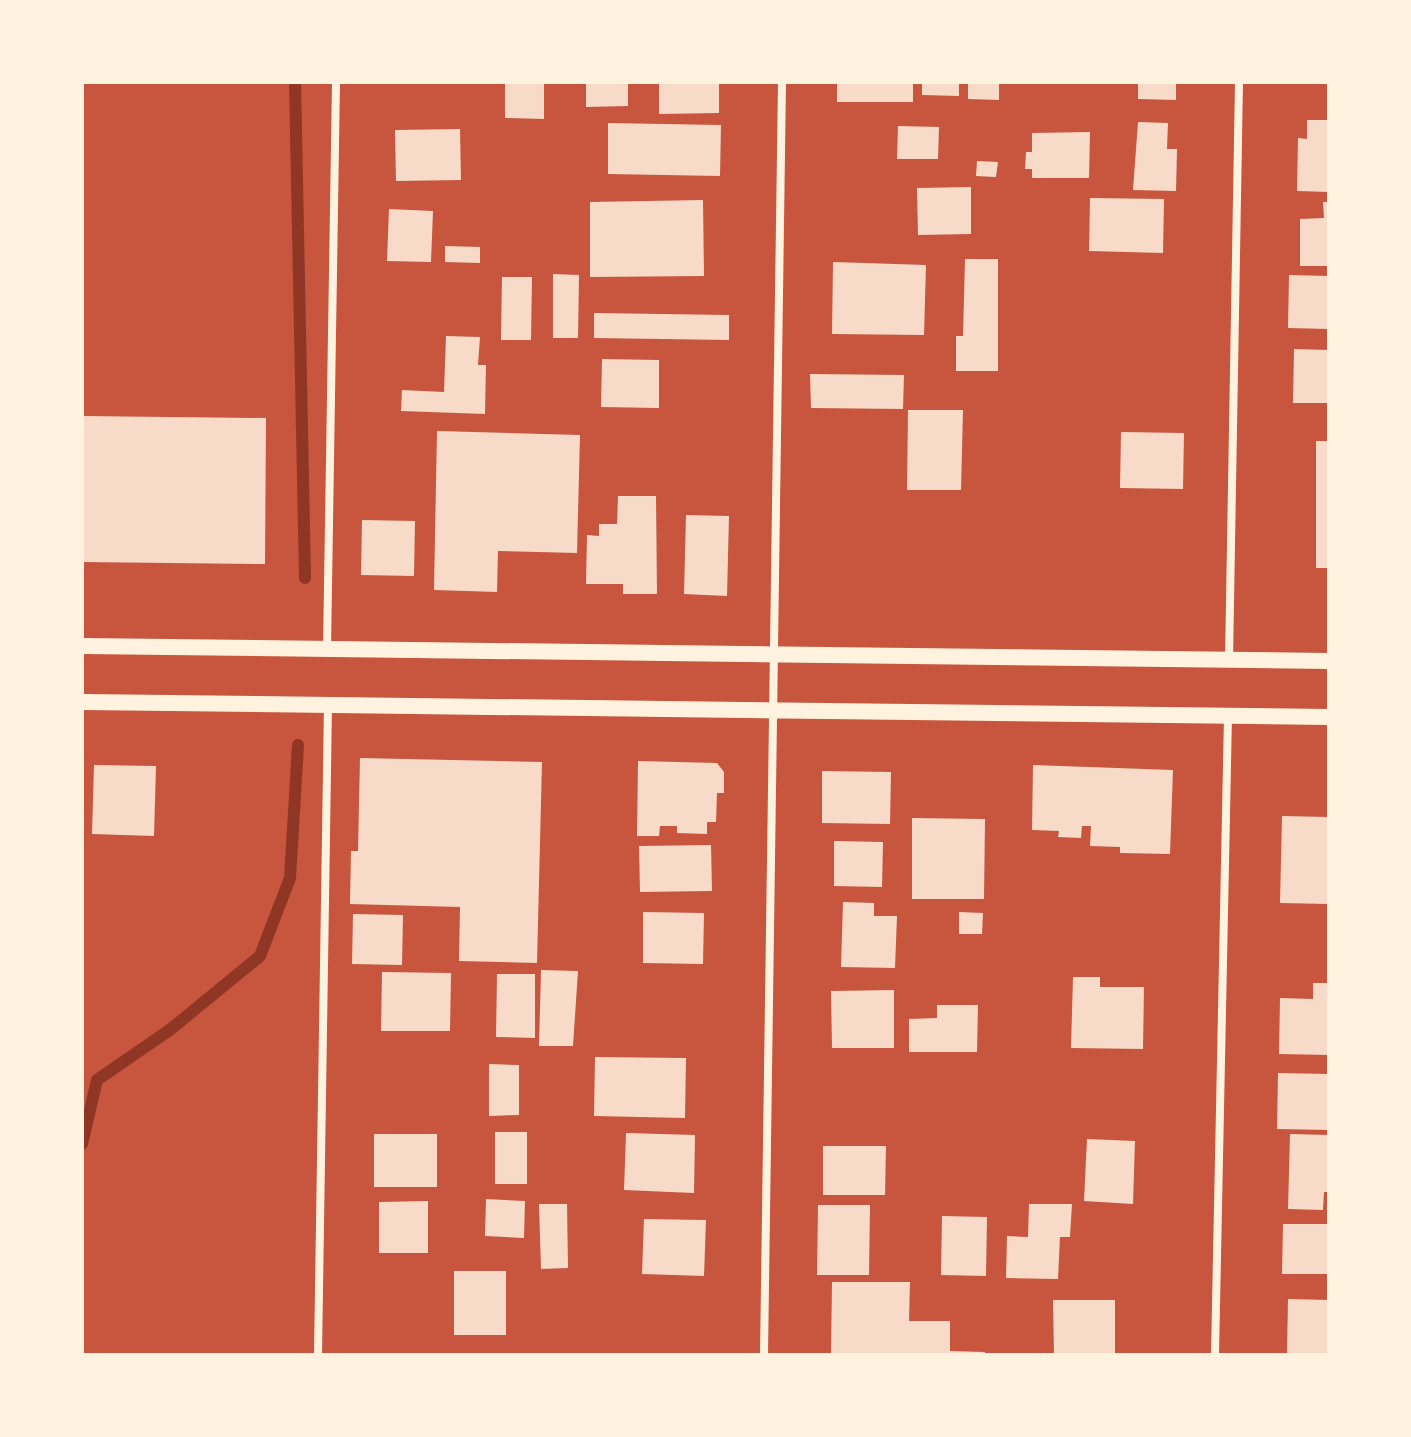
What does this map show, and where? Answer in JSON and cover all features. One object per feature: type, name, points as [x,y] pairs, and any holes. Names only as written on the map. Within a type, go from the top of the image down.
[{"type":"main road","points":[[82,646],[1329,661]]},
{"type":"main road","points":[[82,702],[1329,717]]},
{"type":"street","points":[[326,649],[336,82]]},
{"type":"street","points":[[764,1355],[782,82]]},
{"type":"street","points":[[1229,660],[1239,82]]},
{"type":"street","points":[[318,1355],[328,705]]},
{"type":"street","points":[[1215,1355],[1228,715]]},
{"type":"building","points":[[505,82],[544,82],[544,119],[505,118]]},
{"type":"building","points":[[586,82],[628,82],[628,106],[586,107]]},
{"type":"building","points":[[659,82],[719,82],[719,113],[659,114]]},
{"type":"building","points":[[837,82],[913,82],[913,102],[837,102]]},
{"type":"building","points":[[922,82],[959,82],[959,96],[922,95]]},
{"type":"building","points":[[968,82],[999,82],[999,100],[968,99]]},
{"type":"building","points":[[1138,82],[1176,82],[1176,100],[1138,99]]},
{"type":"building","points":[[1307,120],[1329,120],[1329,192],[1297,191],[1298,138],[1307,139]]},
{"type":"building","points":[[1138,122],[1168,123],[1167,149],[1177,149],[1176,191],[1133,190]]},
{"type":"building","points":[[608,123],[721,125],[720,176],[608,174]]},
{"type":"building","points":[[898,126],[939,127],[938,159],[897,159]]},
{"type":"building","points":[[460,129],[461,180],[396,181],[395,130]]},
{"type":"building","points":[[1090,132],[1089,178],[1032,178],[1032,169],[1025,169],[1026,152],[1032,152],[1032,133]]},
{"type":"building","points":[[977,161],[998,162],[996,177],[976,176]]},
{"type":"building","points":[[971,187],[971,234],[918,235],[917,188]]},
{"type":"building","points":[[1090,198],[1164,199],[1163,253],[1089,251]]},
{"type":"building","points":[[703,200],[704,276],[590,277],[590,202]]},
{"type":"building","points":[[1323,202],[1329,202],[1329,266],[1300,266],[1300,219],[1324,218]]},
{"type":"building","points":[[389,209],[433,211],[431,262],[387,261]]},
{"type":"building","points":[[445,246],[480,247],[480,263],[445,262]]},
{"type":"building","points":[[965,259],[998,259],[998,371],[956,371],[956,336],[963,336]]},
{"type":"building","points":[[833,262],[926,265],[924,335],[832,334]]},
{"type":"building","points":[[553,274],[579,275],[578,338],[553,338]]},
{"type":"building","points":[[1289,275],[1329,276],[1329,329],[1288,328]]},
{"type":"building","points":[[502,277],[532,277],[531,340],[501,340]]},
{"type":"building","points":[[594,313],[729,315],[729,340],[594,338]]},
{"type":"building","points":[[446,336],[480,337],[478,365],[486,365],[485,414],[401,411],[402,390],[444,392]]},
{"type":"building","points":[[1294,349],[1329,350],[1329,403],[1293,403]]},
{"type":"building","points":[[602,359],[659,360],[659,408],[601,407]]},
{"type":"building","points":[[810,374],[904,375],[903,409],[811,408]]},
{"type":"building","points":[[908,410],[963,410],[961,490],[907,490]]},
{"type":"building","points":[[82,416],[266,418],[265,564],[82,562]]},
{"type":"building","points":[[437,431],[580,435],[577,553],[498,551],[497,592],[434,590]]},
{"type":"building","points":[[1121,432],[1184,433],[1183,489],[1120,488]]},
{"type":"building","points":[[1316,441],[1329,441],[1329,568],[1316,568]]},
{"type":"building","points":[[618,496],[656,496],[657,594],[623,594],[623,584],[586,584],[587,535],[599,536],[599,524],[617,524]]},
{"type":"building","points":[[686,515],[729,516],[727,596],[684,594]]},
{"type":"building","points":[[362,520],[415,521],[414,576],[361,575]]},
{"type":"building","points":[[360,758],[542,762],[537,963],[459,961],[460,907],[350,904],[351,851],[358,851]]},
{"type":"building","points":[[638,761],[717,763],[724,772],[724,793],[717,793],[716,822],[707,822],[707,834],[677,833],[677,826],[660,826],[659,836],[637,836]]},
{"type":"building","points":[[94,765],[156,766],[154,836],[92,834]]},
{"type":"building","points":[[1033,765],[1173,770],[1170,854],[1120,853],[1120,847],[1090,846],[1091,826],[1082,826],[1081,838],[1058,837],[1059,831],[1032,830]]},
{"type":"building","points":[[822,771],[891,772],[890,824],[822,823]]},
{"type":"building","points":[[1282,816],[1329,817],[1329,904],[1280,903]]},
{"type":"building","points":[[912,818],[985,819],[984,899],[912,899]]},
{"type":"building","points":[[834,841],[883,842],[882,887],[834,886]]},
{"type":"building","points":[[711,845],[712,891],[640,892],[639,846]]},
{"type":"building","points":[[843,902],[874,903],[874,916],[897,916],[895,968],[841,967]]},
{"type":"building","points":[[643,912],[704,913],[703,964],[643,963]]},
{"type":"building","points":[[959,912],[983,913],[982,934],[959,934]]},
{"type":"building","points":[[353,914],[403,915],[402,965],[352,964]]},
{"type":"building","points":[[541,970],[578,971],[573,1046],[539,1046]]},
{"type":"building","points":[[382,972],[451,973],[450,1031],[381,1031]]},
{"type":"building","points":[[497,974],[535,974],[535,1038],[496,1037]]},
{"type":"building","points":[[1073,977],[1100,977],[1100,987],[1144,987],[1143,1049],[1071,1048]]},
{"type":"building","points":[[1313,983],[1329,983],[1329,1055],[1279,1054],[1280,998],[1313,999]]},
{"type":"building","points":[[894,990],[894,1048],[832,1048],[831,991]]},
{"type":"building","points":[[937,1005],[978,1005],[977,1052],[909,1052],[909,1019],[937,1018]]},
{"type":"building","points":[[595,1057],[686,1058],[685,1118],[594,1116]]},
{"type":"building","points":[[489,1064],[519,1065],[519,1115],[489,1116]]},
{"type":"building","points":[[1278,1073],[1329,1074],[1329,1130],[1277,1129]]},
{"type":"building","points":[[495,1132],[527,1132],[527,1184],[495,1184]]},
{"type":"building","points":[[626,1133],[695,1135],[694,1193],[624,1190]]},
{"type":"building","points":[[374,1134],[437,1134],[437,1187],[374,1187]]},
{"type":"building","points":[[1290,1134],[1329,1135],[1329,1192],[1324,1192],[1323,1210],[1288,1209]]},
{"type":"building","points":[[1087,1139],[1135,1141],[1133,1204],[1084,1201]]},
{"type":"building","points":[[823,1146],[886,1146],[885,1195],[823,1195]]},
{"type":"building","points":[[486,1199],[525,1201],[524,1238],[485,1236]]},
{"type":"building","points":[[428,1201],[428,1253],[379,1253],[379,1202]]},
{"type":"building","points":[[539,1204],[567,1204],[568,1268],[541,1269]]},
{"type":"building","points":[[1029,1204],[1072,1204],[1070,1237],[1060,1237],[1058,1279],[1006,1278],[1007,1236],[1028,1237]]},
{"type":"building","points":[[818,1205],[870,1205],[869,1275],[817,1275]]},
{"type":"building","points":[[942,1216],[987,1217],[986,1276],[941,1275]]},
{"type":"building","points":[[644,1219],[706,1220],[704,1276],[642,1274]]},
{"type":"building","points":[[1283,1224],[1329,1224],[1329,1274],[1282,1274]]},
{"type":"building","points":[[454,1271],[506,1271],[506,1335],[454,1335]]},
{"type":"building","points":[[832,1282],[910,1282],[909,1321],[950,1321],[950,1351],[985,1352],[985,1355],[831,1355]]},
{"type":"building","points":[[1288,1299],[1329,1300],[1329,1355],[1287,1355]]},
{"type":"building","points":[[1053,1300],[1115,1300],[1115,1355],[1054,1355]]},
{"type":"waterway","points":[[295,82],[305,578]]},
{"type":"waterway","points":[[82,1144],[97,1080],[171,1029],[260,956],[290,878],[298,745]]}]
